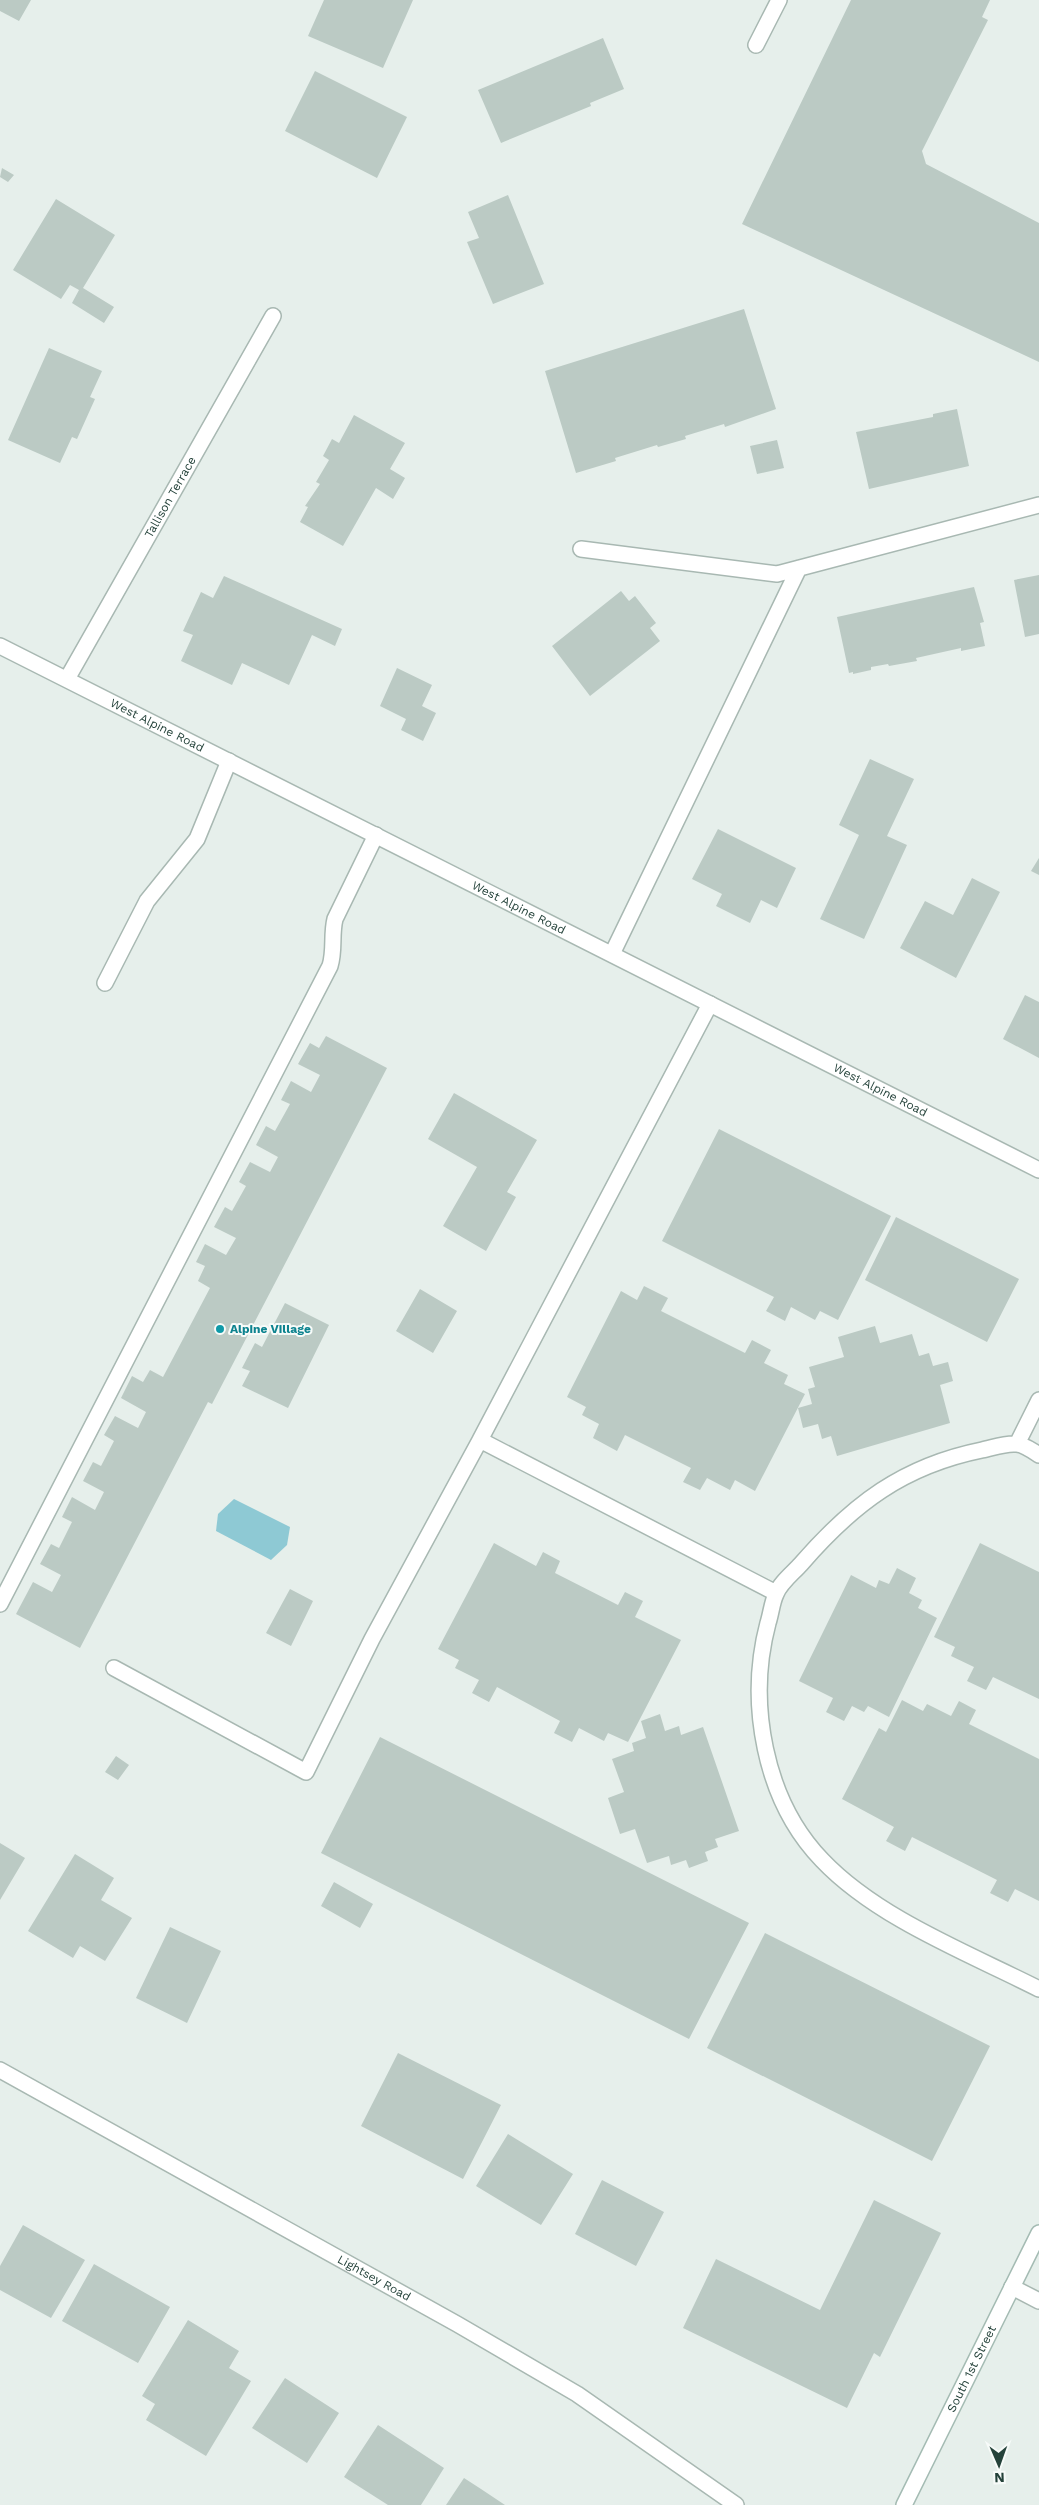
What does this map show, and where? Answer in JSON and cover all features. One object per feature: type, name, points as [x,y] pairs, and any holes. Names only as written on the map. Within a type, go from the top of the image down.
[{"type":"street","points":[[756,45],[779,0]]},
{"type":"street","name":"Tallison Terrace","points":[[67,679],[273,316]]},
{"type":"street","points":[[581,549],[776,574],[1039,505]]},
{"type":"street","points":[[612,954],[799,568]]},
{"type":"street","name":"West Alpine Road","points":[[0,646],[1039,1170]]},
{"type":"street","points":[[106,983],[147,902],[197,840],[229,761]]},
{"type":"street","points":[[0,1604],[330,966],[335,951],[333,930],[335,919],[376,835]]},
{"type":"street","points":[[114,1668],[306,1772],[372,1639],[480,1440],[710,1004]]},
{"type":"street","points":[[1017,1444],[1039,1400]]},
{"type":"street","points":[[480,1440],[776,1593]]},
{"type":"street","points":[[1039,1455],[1017,1444],[949,1457],[891,1483],[850,1512],[776,1593],[762,1647],[759,1698],[763,1738],[774,1780],[795,1824],[821,1860],[859,1894],[910,1924],[1039,1989]]},
{"type":"street","name":"Lightsey Road","points":[[0,2070],[448,2319],[577,2394],[736,2505]]},
{"type":"street","name":"South 1st Street","points":[[904,2505],[1039,2233]]},
{"type":"street","points":[[1012,2287],[1039,2301]]},
{"type":"water","points":[[234,1499],[290,1527],[287,1545],[271,1560],[216,1531],[218,1514]]},
{"type":"building","points":[[0,0],[31,0],[19,21],[0,11]]},
{"type":"building","points":[[324,0],[413,0],[383,68],[308,36]]},
{"type":"building","points":[[851,0],[990,0],[982,17],[988,20],[922,151],[926,164],[1039,223],[1039,362],[742,224]]},
{"type":"building","points":[[603,38],[624,89],[590,103],[591,106],[501,143],[478,90]]},
{"type":"building","points":[[315,71],[407,117],[377,178],[285,131]]},
{"type":"building","points":[[2,168],[14,175],[8,182],[0,177]]},
{"type":"building","points":[[508,195],[544,284],[493,304],[467,242],[479,238],[468,212]]},
{"type":"building","points":[[56,199],[115,235],[83,288],[114,307],[104,323],[72,303],[79,290],[70,285],[61,299],[13,270]]},
{"type":"building","points":[[744,309],[776,409],[725,427],[724,424],[685,436],[686,439],[658,447],[657,445],[615,458],[616,461],[576,473],[545,371]]},
{"type":"building","points":[[49,348],[102,371],[90,397],[95,399],[77,439],[72,437],[60,463],[8,440]]},
{"type":"building","points":[[957,409],[969,466],[869,489],[856,432],[933,417],[933,414]]},
{"type":"building","points":[[354,415],[405,443],[390,469],[405,478],[393,499],[376,488],[343,546],[300,522],[308,507],[305,506],[320,484],[316,482],[329,460],[323,456],[332,439],[339,443]]},
{"type":"building","points":[[777,440],[784,468],[757,474],[750,446]]},
{"type":"building","points":[[1039,575],[1039,634],[1025,637],[1014,580]]},
{"type":"building","points":[[224,576],[342,629],[335,646],[312,635],[289,685],[242,663],[232,685],[181,661],[193,635],[183,631],[201,592],[213,598]]},
{"type":"building","points":[[974,587],[984,622],[980,623],[985,646],[961,651],[961,648],[916,658],[917,661],[871,667],[871,670],[853,674],[853,672],[849,673],[837,617]]},
{"type":"building","points":[[621,591],[629,601],[635,596],[656,623],[650,628],[660,641],[590,696],[552,646]]},
{"type":"building","points":[[397,668],[432,685],[422,706],[436,713],[423,741],[401,730],[406,719],[380,706]]},
{"type":"building","points":[[870,759],[914,779],[887,836],[907,845],[864,939],[820,919],[859,835],[839,825]]},
{"type":"building","points":[[718,829],[796,868],[777,908],[761,900],[750,923],[716,906],[722,894],[692,879]]},
{"type":"building","points":[[1039,858],[1039,875],[1031,871]]},
{"type":"building","points":[[972,878],[1000,892],[956,978],[900,948],[925,901],[953,915]]},
{"type":"building","points":[[1025,995],[1039,1002],[1039,1058],[1003,1039]]},
{"type":"building","name":"Alpine Village","points":[[326,1036],[387,1068],[212,1404],[208,1402],[80,1648],[16,1614],[33,1582],[52,1592],[61,1575],[40,1564],[51,1544],[59,1548],[72,1522],[62,1517],[72,1497],[95,1510],[104,1492],[83,1481],[93,1462],[101,1466],[114,1441],[104,1435],[115,1416],[138,1428],[146,1412],[121,1398],[132,1376],[143,1382],[150,1370],[163,1377],[210,1288],[198,1281],[205,1266],[196,1262],[205,1244],[226,1255],[236,1238],[214,1227],[225,1207],[232,1211],[246,1186],[239,1182],[250,1162],[270,1172],[278,1157],[256,1145],[266,1126],[275,1131],[290,1104],[281,1100],[291,1081],[311,1092],[320,1075],[298,1064],[310,1043],[319,1048]]},
{"type":"building","points":[[454,1093],[537,1140],[507,1192],[516,1197],[486,1251],[443,1226],[477,1167],[428,1139]]},
{"type":"building","points":[[719,1129],[891,1216],[838,1320],[820,1311],[815,1320],[791,1307],[785,1321],[766,1311],[774,1297],[662,1241]]},
{"type":"building","points":[[896,1217],[1019,1279],[987,1342],[865,1280]]},
{"type":"building","points":[[644,1286],[668,1298],[661,1311],[745,1353],[752,1340],[771,1350],[764,1363],[788,1375],[784,1384],[805,1394],[755,1491],[735,1480],[730,1490],[707,1478],[700,1490],[683,1482],[691,1468],[625,1435],[617,1451],[593,1438],[599,1424],[582,1415],[586,1407],[567,1397],[621,1291],[637,1300]]},
{"type":"building","points":[[420,1289],[457,1311],[433,1353],[396,1331]]},
{"type":"building","points":[[285,1303],[329,1325],[288,1408],[242,1386],[250,1371],[242,1368],[255,1343],[262,1347]]},
{"type":"building","points":[[875,1326],[880,1343],[912,1334],[919,1356],[929,1353],[933,1366],[948,1362],[953,1381],[940,1385],[950,1423],[837,1456],[831,1436],[822,1439],[818,1424],[803,1428],[798,1408],[812,1404],[808,1389],[815,1387],[809,1367],[844,1357],[838,1337]]},
{"type":"building","points":[[494,1543],[536,1566],[543,1552],[560,1561],[555,1573],[618,1605],[625,1592],[643,1601],[635,1617],[681,1640],[628,1742],[608,1733],[604,1741],[579,1728],[572,1742],[554,1733],[560,1721],[497,1687],[489,1702],[472,1693],[479,1680],[455,1668],[459,1660],[438,1649]]},
{"type":"building","points":[[980,1543],[1039,1572],[1039,1699],[993,1677],[986,1690],[967,1681],[974,1667],[951,1656],[955,1647],[934,1637]]},
{"type":"building","points":[[897,1568],[916,1578],[909,1593],[922,1600],[918,1608],[937,1618],[889,1717],[868,1706],[864,1712],[852,1706],[844,1721],[826,1712],[833,1698],[799,1681],[851,1575],[876,1588],[879,1580],[889,1584]]},
{"type":"building","points":[[290,1589],[313,1601],[291,1646],[266,1633]]},
{"type":"building","points":[[902,1700],[923,1711],[927,1704],[951,1716],[959,1701],[976,1710],[969,1724],[1039,1759],[1039,1901],[1015,1889],[1008,1902],[990,1893],[997,1880],[912,1837],[905,1851],[886,1841],[894,1827],[842,1799],[879,1728],[886,1732]]},
{"type":"building","points":[[660,1714],[665,1731],[679,1726],[681,1735],[703,1727],[739,1831],[715,1839],[718,1847],[705,1852],[708,1861],[689,1868],[686,1860],[671,1865],[669,1856],[647,1863],[635,1829],[620,1834],[608,1798],[624,1792],[612,1759],[634,1751],[632,1743],[646,1738],[641,1721]]},
{"type":"building","points":[[380,1737],[749,1923],[689,2039],[321,1853]]},
{"type":"building","points":[[116,1756],[129,1765],[118,1780],[105,1772]]},
{"type":"building","points":[[0,1843],[25,1858],[0,1900]]},
{"type":"building","points":[[75,1854],[114,1878],[101,1900],[132,1918],[105,1961],[80,1946],[73,1958],[28,1931]]},
{"type":"building","points":[[334,1882],[373,1904],[360,1928],[321,1906]]},
{"type":"building","points":[[170,1927],[221,1951],[187,2023],[136,1998]]},
{"type":"building","points":[[765,1933],[990,2046],[932,2161],[707,2048]]},
{"type":"building","points":[[398,2053],[501,2105],[463,2179],[361,2126]]},
{"type":"building","points":[[508,2134],[573,2174],[541,2225],[476,2186]]},
{"type":"building","points":[[602,2180],[664,2212],[636,2266],[575,2234]]},
{"type":"building","points":[[874,2200],[941,2233],[880,2357],[874,2353],[847,2408],[683,2328],[716,2259],[820,2310]]},
{"type":"building","points":[[23,2225],[85,2260],[51,2318],[0,2290],[0,2266]]},
{"type":"building","points":[[94,2264],[170,2307],[138,2363],[62,2321]]},
{"type":"building","points":[[188,2320],[239,2351],[229,2368],[251,2381],[206,2456],[146,2420],[155,2404],[142,2396]]},
{"type":"building","points":[[285,2378],[339,2413],[307,2463],[252,2428]]},
{"type":"building","points":[[378,2425],[444,2468],[421,2505],[388,2505],[344,2477]]},
{"type":"building","points":[[464,2478],[481,2489],[505,2505],[446,2505]]},
{"type":"place","name":"Alpine Village","points":[[220,1329]]}]
